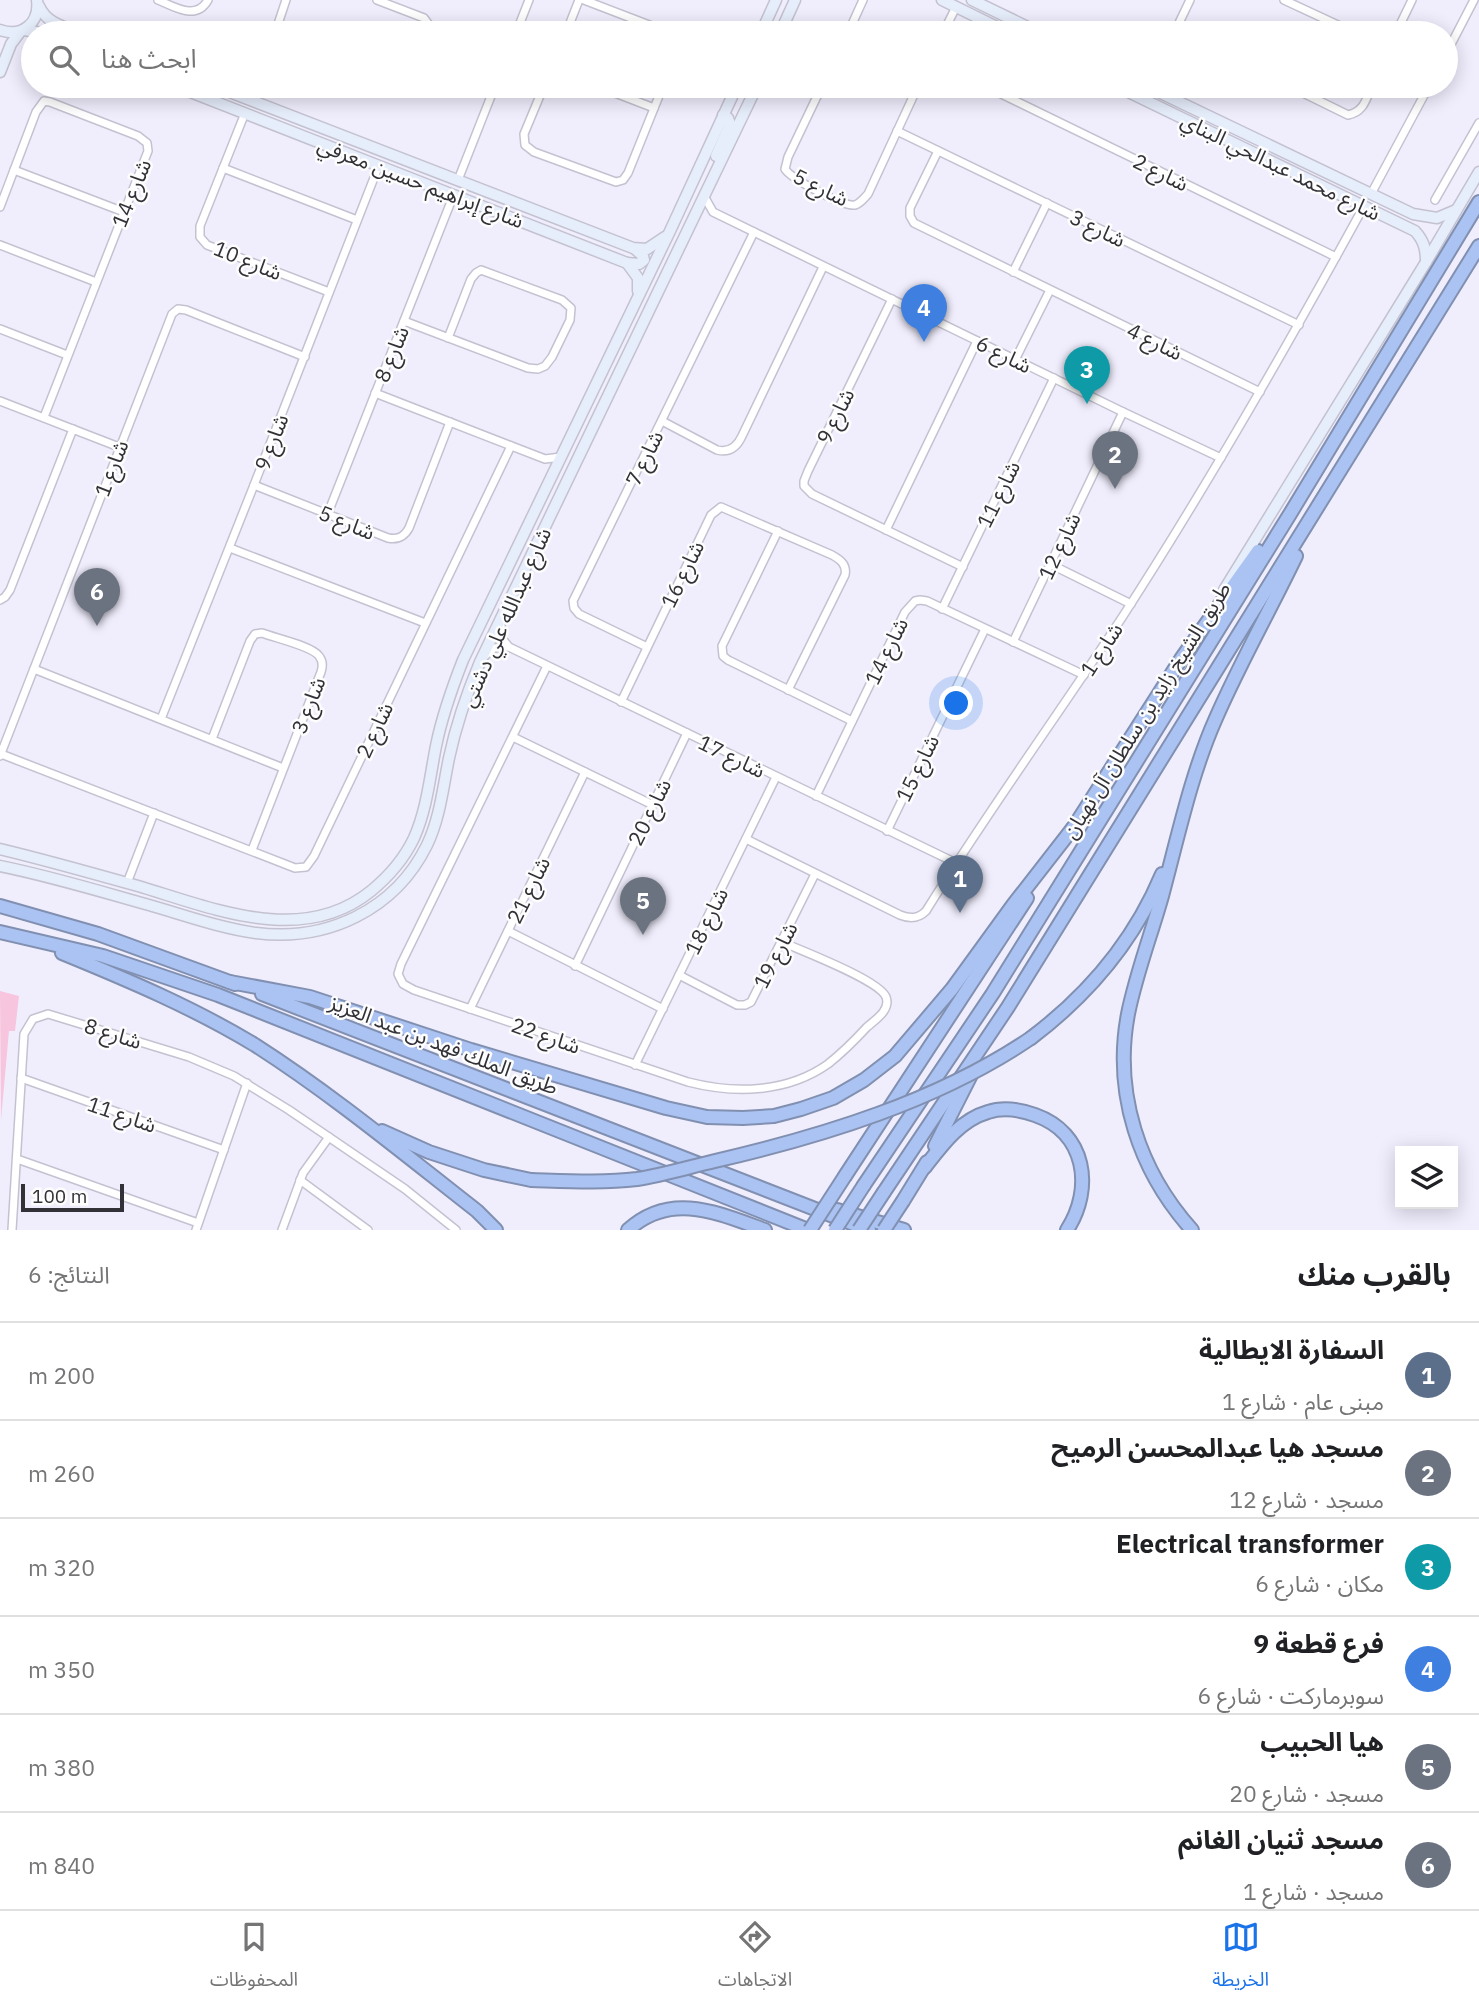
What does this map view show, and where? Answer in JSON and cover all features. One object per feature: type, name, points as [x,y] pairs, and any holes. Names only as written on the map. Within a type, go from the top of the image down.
[{"type":"highway","name":"طريق الشيخ زايد بن سلطان آل نهيان","points":[[835,1230],[993,993],[1290,514],[1479,202]]},
{"type":"highway","name":"طريق الشيخ زايد بن سلطان آل نهيان","points":[[859,1230],[1008,1007],[1479,246]]},
{"type":"highway","points":[[1192,1230],[1167,1199],[1136,1136],[1129,1111],[1124,1068],[1128,1014],[1203,749],[1215,719],[1324,499]]},
{"type":"highway","points":[[809,1230],[1181,659],[1271,533],[1290,514]]},
{"type":"highway","points":[[33,940],[180,1004],[253,1045],[383,1131],[429,1152],[484,1170],[531,1180],[637,1179],[826,1132],[901,1105],[1001,1058],[1058,1018],[1111,962],[1145,908],[1182,820]]},
{"type":"highway","points":[[230,982],[310,997],[471,1050],[666,1108],[707,1117],[774,1116],[833,1098],[864,1080],[895,1056],[952,989],[1073,828]]},
{"type":"highway","name":"طريق الملك فهد بن عبد العزيز","points":[[0,906],[98,934],[230,982],[869,1230]]},
{"type":"highway","name":"طريق الملك فهد بن عبد العزيز","points":[[0,932],[103,956],[218,995],[809,1230]]},
{"type":"highway","points":[[925,1167],[979,1058],[1008,1007]]},
{"type":"highway","points":[[343,1106],[477,1211],[496,1230]]},
{"type":"highway","points":[[884,1230],[942,1145],[971,1119],[988,1112],[1008,1109],[1045,1118],[1068,1138],[1074,1147],[1081,1166],[1083,1186],[1073,1221],[1067,1230]]},
{"type":"highway","points":[[796,1201],[904,1230]]},
{"type":"highway","points":[[628,1230],[652,1214],[685,1208],[715,1213],[765,1230]]},
{"type":"main road","points":[[767,21],[776,0]]},
{"type":"main road","points":[[785,21],[795,0]]},
{"type":"main road","points":[[942,0],[985,21]]},
{"type":"main road","points":[[972,0],[1015,21]]},
{"type":"main road","points":[[34,21],[38,2]]},
{"type":"main road","points":[[38,2],[42,13],[51,21]]},
{"type":"main road","points":[[0,30],[21,30]]},
{"type":"main road","points":[[0,72],[10,44],[21,31]]},
{"type":"main road","name":"شارع إبراهيم حسين معرفي","points":[[206,98],[627,263]]},
{"type":"main road","name":"شارع إبراهيم حسين معرفي","points":[[246,98],[633,248]]},
{"type":"main road","name":"شارع عبدالله علي دشتي","points":[[0,849],[210,908],[263,919],[304,919],[342,908],[359,900],[381,882],[407,850],[419,826],[440,727],[458,673],[731,98]]},
{"type":"main road","points":[[738,98],[735,106],[741,110],[747,105]]},
{"type":"main road","name":"شارع عبدالله علي دشتي","points":[[0,866],[62,880],[237,929],[275,935],[319,931],[358,917],[394,890],[412,869],[433,829],[442,800],[455,734],[480,662],[751,98]]},
{"type":"main road","name":"شارع محمد عبدالحي البناي","points":[[1141,98],[1415,231]]},
{"type":"main road","name":"شارع محمد عبدالحي البناي","points":[[1172,98],[1421,216]]},
{"type":"main road","points":[[1154,104],[1160,100],[1198,116],[1214,118]]},
{"type":"main road","points":[[704,196],[709,172],[730,124],[728,118],[723,115]]},
{"type":"main road","points":[[1181,659],[1479,172]]},
{"type":"main road","points":[[1421,216],[1437,218],[1456,210]]},
{"type":"main road","points":[[1421,216],[1425,224],[1420,231],[1415,231],[1426,250],[1426,262]]},
{"type":"main road","points":[[633,248],[640,250],[651,247],[670,231]]},
{"type":"main road","points":[[627,263],[639,264],[644,260],[642,254],[633,248]]},
{"type":"main road","points":[[627,263],[635,271],[639,282],[635,302]]},
{"type":"main road","points":[[455,734],[449,738],[445,731],[458,687],[458,673]]},
{"type":"main road","points":[[0,860],[47,871],[52,867],[51,862]]},
{"type":"main road","points":[[118,896],[143,897],[205,914],[210,913],[210,908]]},
{"type":"street","points":[[158,0],[190,12],[200,10],[208,0]]},
{"type":"street","points":[[279,21],[286,0]]},
{"type":"street","points":[[377,0],[426,21]]},
{"type":"street","points":[[521,21],[529,0]]},
{"type":"street","points":[[571,21],[581,0],[638,21]]},
{"type":"street","points":[[853,21],[863,0]]},
{"type":"street","points":[[1180,21],[1190,0]]},
{"type":"street","points":[[1284,0],[1329,21]]},
{"type":"street","points":[[1402,21],[1412,0]]},
{"type":"street","points":[[1458,31],[1474,0]]},
{"type":"street","points":[[949,21],[956,7]]},
{"type":"street","points":[[458,180],[490,98]]},
{"type":"street","points":[[539,98],[524,134],[525,145],[534,152],[618,182],[626,176],[658,98]]},
{"type":"street","points":[[628,98],[654,108]]},
{"type":"street","name":"شارع 5","points":[[816,98],[786,162],[786,172],[842,203],[857,204],[868,194],[912,98]]},
{"type":"street","name":"شارع 2","points":[[1010,98],[1336,257]]},
{"type":"street","points":[[1313,98],[1348,115],[1356,114],[1367,98]]},
{"type":"street","points":[[1371,194],[1423,98]]},
{"type":"street","name":"شارع 14","points":[[0,208],[37,108],[42,102],[50,102],[138,136],[147,143],[148,151],[44,417]]},
{"type":"street","name":"شارع 10","points":[[245,113],[198,231],[201,239],[207,244],[329,292]]},
{"type":"street","points":[[1435,200],[1479,122]]},
{"type":"street","name":"شارع 3","points":[[897,131],[1298,325]]},
{"type":"street","name":"شارع 4","points":[[938,151],[910,208],[911,219],[918,225],[1260,392]]},
{"type":"street","name":"شارع 9","points":[[161,719],[379,165]]},
{"type":"street","points":[[223,168],[357,220]]},
{"type":"street","points":[[14,170],[124,212]]},
{"type":"street","name":"شارع 8","points":[[328,513],[454,194]]},
{"type":"street","points":[[695,215],[713,212],[704,196]]},
{"type":"street","points":[[1013,272],[1046,204]]},
{"type":"street","name":"شارع 1","points":[[746,839],[900,915],[914,918],[926,911],[1131,604],[1260,392],[1364,206]]},
{"type":"street","name":"شارع 6","points":[[713,212],[1221,458]]},
{"type":"street","name":"شارع 7","points":[[647,647],[579,614],[573,604],[754,232]]},
{"type":"street","points":[[0,245],[96,282]]},
{"type":"street","points":[[662,421],[720,451],[730,450],[735,446],[743,436],[823,267]]},
{"type":"street","points":[[404,321],[448,338],[528,368],[538,369],[550,360],[570,320],[572,310],[568,303],[562,300],[481,270],[471,279],[448,338]]},
{"type":"street","points":[[1015,359],[1050,290]]},
{"type":"street","name":"شارع 9","points":[[892,299],[804,484],[810,493],[963,567]]},
{"type":"street","name":"شارع 1","points":[[1,755],[168,321],[176,310],[186,310],[304,356]]},
{"type":"street","points":[[0,329],[67,355]]},
{"type":"street","points":[[886,530],[977,341]]},
{"type":"street","name":"شارع 11","points":[[942,609],[1054,378]]},
{"type":"street","points":[[375,393],[545,459],[562,457]]},
{"type":"street","points":[[0,401],[119,447]]},
{"type":"street","name":"شارع 12","points":[[1013,642],[1123,412]]},
{"type":"street","name":"شارع 5","points":[[254,485],[395,539],[403,536],[409,528],[450,422]]},
{"type":"street","points":[[0,600],[9,590],[73,429]]},
{"type":"street","name":"شارع 2","points":[[1,755],[295,868],[304,867],[310,862],[511,446]]},
{"type":"street","points":[[545,459],[554,474]]},
{"type":"street","name":"شارع 16","points":[[621,702],[711,515],[721,506],[836,557],[846,570],[788,690]]},
{"type":"street","points":[[778,531],[721,652],[728,660],[852,722]]},
{"type":"street","points":[[230,548],[425,623]]},
{"type":"street","points":[[1050,564],[1131,604]]},
{"type":"street","name":"شارع 14","points":[[816,796],[909,606],[915,601],[920,600],[942,609],[1084,676]]},
{"type":"street","points":[[502,616],[500,634],[509,647]]},
{"type":"street","name":"شارع 15","points":[[887,831],[985,629]]},
{"type":"street","name":"شارع 3","points":[[212,740],[253,636],[260,633],[309,649],[318,655],[323,667],[252,850]]},
{"type":"street","points":[[480,662],[494,648],[509,647]]},
{"type":"street","name":"شارع 17","points":[[509,647],[956,863]]},
{"type":"street","name":"شارع 22","points":[[547,666],[398,971],[400,981],[407,987],[688,1082],[744,1090],[780,1086],[808,1076],[827,1064],[885,1010],[886,996],[875,986],[782,942]]},
{"type":"street","points":[[34,669],[283,768]]},
{"type":"street","name":"شارع 20","points":[[575,966],[687,733]]},
{"type":"street","points":[[513,737],[653,805]]},
{"type":"street","name":"شارع 21","points":[[470,1009],[585,772]]},
{"type":"street","name":"شارع 18","points":[[635,1065],[776,777]]},
{"type":"street","points":[[127,883],[154,813]]},
{"type":"street","name":"شارع 19","points":[[680,975],[737,1005],[745,1005],[753,1000],[816,874]]},
{"type":"street","points":[[508,931],[663,1009]]},
{"type":"street","name":"شارع 8","points":[[12,1230],[24,1034],[33,1019],[48,1014],[189,1057],[247,1083]]},
{"type":"street","name":"شارع 11","points":[[21,1079],[224,1150]]},
{"type":"street","points":[[16,1158],[197,1226],[247,1083],[418,1199],[456,1230]]},
{"type":"street","points":[[282,1230],[300,1180],[309,1162],[328,1137]]},
{"type":"street","points":[[300,1180],[368,1230]]},
{"type":"shaded area","points":[[0,991],[19,996],[15,1031],[9,1031],[1,1120]]},
{"type":"place","name":"فرع قطعة 9","points":[[924,342]]},
{"type":"place","name":"Electrical transformer","points":[[1087,404]]},
{"type":"place","name":"مسجد هيا عبدالمحسن الرميح","points":[[1115,489]]},
{"type":"place","name":"مسجد ثنيان الغانم","points":[[97,626]]},
{"type":"place","name":"السفارة الايطالية","points":[[960,913]]},
{"type":"place","name":"هيا الحبيب","points":[[643,935]]}]
